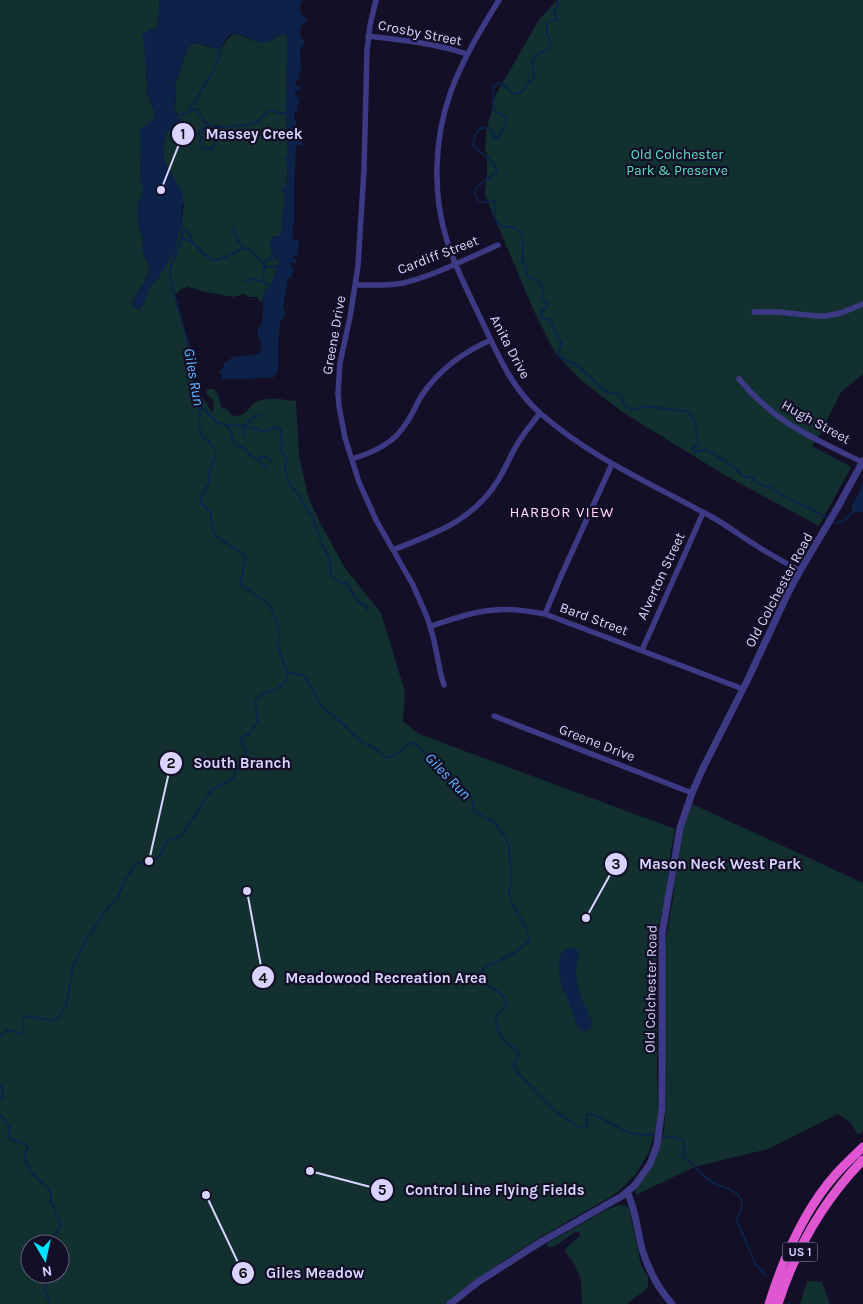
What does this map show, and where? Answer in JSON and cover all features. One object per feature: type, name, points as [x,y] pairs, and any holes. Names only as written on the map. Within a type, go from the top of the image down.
[{"type":"highway","name":"US 1","points":[[769,1304],[786,1257],[807,1214],[835,1174],[863,1147]]},
{"type":"highway","name":"US 1","points":[[778,1304],[794,1262],[819,1215],[840,1184],[863,1160]]},
{"type":"street","name":"Greene Drive","points":[[376,0],[368,36],[366,62],[361,233],[356,286],[340,363],[338,379],[339,406],[345,438],[369,506],[419,598],[431,626],[444,685]]},
{"type":"street","name":"Anita Drive","points":[[499,0],[467,54],[455,80],[440,131],[437,185],[446,240],[455,264],[490,340],[510,378],[540,414],[572,439],[612,464],[704,513],[762,550],[800,571]]},
{"type":"street","name":"Crosby Street","points":[[368,36],[431,45],[467,54]]},
{"type":"street","name":"Cardiff Street","points":[[356,286],[404,283],[498,245]]},
{"type":"street","points":[[754,312],[826,316],[841,313],[863,304]]},
{"type":"street","points":[[352,459],[382,448],[390,442],[403,428],[422,395],[441,372],[463,354],[490,340]]},
{"type":"street","name":"Hugh Street","points":[[739,379],[758,401],[781,420],[863,462]]},
{"type":"street","points":[[393,550],[444,529],[474,509],[496,484],[522,437],[540,414]]},
{"type":"street","name":"Old Colchester Road","points":[[450,1304],[478,1282],[539,1243],[627,1192],[635,1185],[648,1167],[658,1141],[662,1108],[662,934],[680,828],[692,793],[710,754],[800,571],[840,505],[863,462]]},
{"type":"street","points":[[545,614],[612,464]]},
{"type":"street","name":"Alverton Street","points":[[642,650],[704,513]]},
{"type":"street","name":"Bard Street","points":[[431,626],[469,614],[490,610],[526,610],[545,614],[743,689]]},
{"type":"street","name":"Greene Drive","points":[[494,716],[692,793]]},
{"type":"street","points":[[627,1192],[631,1199],[646,1260],[654,1279],[672,1304]]},
{"type":"green space","points":[[0,0],[160,0],[157,25],[155,29],[149,30],[143,38],[147,70],[145,78],[148,84],[146,92],[154,110],[154,116],[141,148],[140,176],[142,194],[138,205],[139,228],[143,238],[142,251],[150,268],[131,305],[139,310],[152,283],[156,281],[174,253],[181,225],[184,204],[164,160],[163,145],[167,133],[179,116],[174,108],[175,86],[188,47],[196,43],[211,47],[223,47],[227,40],[235,34],[265,42],[286,34],[288,153],[285,159],[287,173],[285,188],[281,189],[285,195],[281,234],[272,237],[271,252],[279,262],[272,284],[268,285],[269,287],[261,303],[257,297],[249,297],[244,294],[233,297],[188,287],[181,289],[174,296],[190,350],[190,367],[193,380],[213,413],[214,401],[206,393],[207,389],[214,389],[222,408],[227,409],[235,416],[239,416],[247,411],[260,400],[296,401],[299,455],[308,496],[319,521],[345,568],[381,613],[405,692],[403,721],[419,734],[675,829],[657,946],[658,1110],[656,1129],[648,1154],[636,1174],[619,1191],[524,1248],[445,1304],[0,1304]]},
{"type":"green space","name":"Old Colchester Park & Preserve","points":[[557,0],[863,0],[863,374],[841,392],[812,446],[851,467],[819,526],[728,477],[622,412],[581,380],[555,353],[533,309],[485,195],[487,171],[487,153],[485,152],[486,132],[496,94],[539,20]]},
{"type":"green space","points":[[692,804],[863,883],[863,1131],[858,1135],[850,1122],[838,1114],[768,1149],[694,1167],[636,1195],[635,1189],[660,1144],[664,1130],[666,1107],[665,942],[673,899],[676,863],[682,833]]},
{"type":"green space","points":[[619,1205],[629,1208],[641,1265],[648,1277],[648,1288],[627,1304],[582,1304],[581,1279],[573,1262],[564,1250],[580,1236],[579,1232],[575,1232],[555,1246],[549,1247],[546,1245],[606,1210]]},
{"type":"green space","points":[[807,1281],[822,1282],[830,1304],[800,1304]]},
{"type":"water","points":[[160,0],[304,0],[300,4],[300,12],[306,19],[306,22],[300,27],[300,36],[304,40],[304,45],[300,49],[301,72],[299,80],[296,80],[296,86],[300,87],[300,90],[295,91],[296,97],[299,97],[299,104],[297,105],[297,112],[294,112],[296,140],[302,141],[302,145],[296,145],[294,225],[292,226],[293,239],[299,240],[298,255],[293,257],[296,263],[290,263],[290,267],[295,268],[291,278],[288,278],[283,307],[286,314],[280,321],[278,370],[273,378],[222,379],[219,372],[223,368],[224,363],[232,357],[254,355],[261,352],[261,343],[257,333],[263,315],[263,294],[269,287],[268,285],[272,284],[279,262],[277,257],[272,254],[269,241],[281,234],[285,195],[281,189],[285,188],[287,176],[287,164],[284,157],[288,153],[286,108],[287,39],[285,34],[263,43],[232,34],[228,36],[220,49],[200,44],[188,47],[174,87],[177,90],[174,108],[180,120],[167,133],[163,145],[164,160],[183,195],[181,225],[174,253],[150,288],[144,304],[139,310],[131,305],[150,268],[142,251],[143,238],[137,217],[138,204],[142,194],[139,132],[142,127],[151,122],[154,116],[154,110],[146,92],[148,84],[141,35],[155,29]]},
{"type":"water","points":[[863,484],[863,512],[853,512],[852,506]]},
{"type":"water","points":[[572,948],[577,949],[579,955],[576,969],[577,983],[593,1023],[591,1028],[582,1032],[575,1021],[562,988],[560,976],[559,964],[561,953]]},
{"type":"waterway","points":[[558,0],[554,11],[557,18],[548,22],[546,31],[551,46],[534,57],[532,62],[534,78],[523,91],[517,94],[512,93],[501,83],[494,86],[493,106],[496,112],[506,117],[505,125],[497,139],[494,138],[493,131],[489,128],[481,128],[475,135],[473,144],[493,163],[497,171],[476,188],[476,196],[481,202],[494,201],[498,224],[504,227],[514,227],[521,234],[524,247],[522,260],[526,266],[527,275],[529,278],[536,279],[543,289],[542,300],[547,302],[548,305],[542,311],[541,318],[551,320],[562,344],[557,354],[577,365],[605,391],[621,395],[623,403],[629,408],[634,409],[647,406],[689,412],[694,419],[699,443],[692,448],[694,452],[706,450],[735,468],[742,476],[751,477],[757,483],[771,488],[828,518]]},
{"type":"waterway","points":[[190,110],[190,106],[197,99],[215,68],[219,58],[220,47]]},
{"type":"waterway","points":[[177,116],[195,109],[208,124],[224,127],[252,123],[272,111],[287,113]]},
{"type":"waterway","points":[[180,120],[192,134],[210,125]]},
{"type":"waterway","points":[[199,133],[201,148],[212,149],[220,126]]},
{"type":"waterway","points":[[181,239],[184,228],[190,235],[192,242]]},
{"type":"waterway","points":[[234,229],[234,234],[243,248]]},
{"type":"waterway","points":[[179,247],[182,239],[187,240],[192,242],[210,259],[215,260],[245,248],[265,266],[280,266]]},
{"type":"waterway","name":"Giles Run","points":[[174,243],[178,244],[179,247],[170,269],[170,276],[190,350],[190,374],[200,396],[199,427],[201,434],[213,446],[216,453],[209,474],[209,484],[202,494],[201,502],[211,514],[211,523],[215,535],[243,553],[245,560],[241,580],[242,586],[266,602],[272,610],[279,629],[278,646],[287,672],[305,676],[321,705],[362,742],[386,757],[394,756],[414,742],[472,798],[474,810],[485,818],[492,820],[505,836],[509,847],[511,871],[509,894],[530,940],[508,956],[484,967],[483,976],[486,984],[500,993],[505,999],[506,1007],[496,1016],[496,1023],[504,1041],[518,1051],[514,1065],[517,1072],[553,1109],[577,1126],[586,1128],[588,1126],[587,1114],[592,1114],[627,1132],[655,1135]]},
{"type":"waterway","points":[[262,263],[268,258],[280,257]]},
{"type":"waterway","points":[[265,266],[263,281],[268,285]]},
{"type":"waterway","points":[[245,281],[252,279],[262,281]]},
{"type":"waterway","points":[[201,406],[216,422],[221,424],[246,426],[266,432],[276,427],[281,429],[281,442],[283,444],[281,450],[287,460],[285,466],[287,479],[313,518],[322,544],[329,557],[332,577],[339,582],[346,583],[359,602],[366,606],[368,611]]},
{"type":"waterway","points":[[245,425],[254,417],[261,415]]},
{"type":"waterway","points":[[226,425],[231,432],[234,444],[243,447],[251,456],[259,459],[266,467]]},
{"type":"waterway","points":[[242,426],[245,435]]},
{"type":"waterway","points":[[259,459],[265,456],[272,462]]},
{"type":"waterway","points":[[834,523],[842,522],[853,512]]},
{"type":"waterway","points":[[0,1037],[9,1030],[20,1034],[24,1033],[22,1021],[24,1017],[28,1016],[53,1021],[60,1016],[66,1006],[73,967],[86,940],[109,906],[118,897],[125,880],[134,866],[158,858],[167,841],[182,835],[212,789],[233,779],[237,769],[245,765],[242,757],[247,752],[240,740],[245,735],[248,735],[258,722],[255,701],[262,694],[273,691],[282,685],[286,680],[287,672]]},
{"type":"waterway","points":[[0,1085],[4,1093],[0,1100]]},
{"type":"waterway","points":[[0,1115],[9,1127],[10,1139],[26,1145],[28,1148],[25,1153],[25,1159],[30,1170],[48,1188],[51,1194],[50,1201],[60,1223],[60,1227],[55,1234]]},
{"type":"waterway","name":"Giles Run","points":[[660,1136],[683,1140],[685,1148],[683,1157],[713,1183],[737,1194],[742,1202],[737,1221],[755,1263],[766,1276]]},
{"type":"waterway","points":[[46,1284],[45,1290],[50,1304]]},
{"type":"place","name":"Massey Creek","points":[[161,190]]},
{"type":"place","name":"South Branch","points":[[149,861]]},
{"type":"place","name":"Meadowood Recreation Area","points":[[247,891]]},
{"type":"place","name":"Mason Neck West Park","points":[[586,918]]},
{"type":"place","name":"Control Line Flying Fields","points":[[310,1171]]},
{"type":"place","name":"Giles Meadow","points":[[206,1195]]},
{"type":"district","name":"HARBOR VIEW","points":[[562,512]]}]
